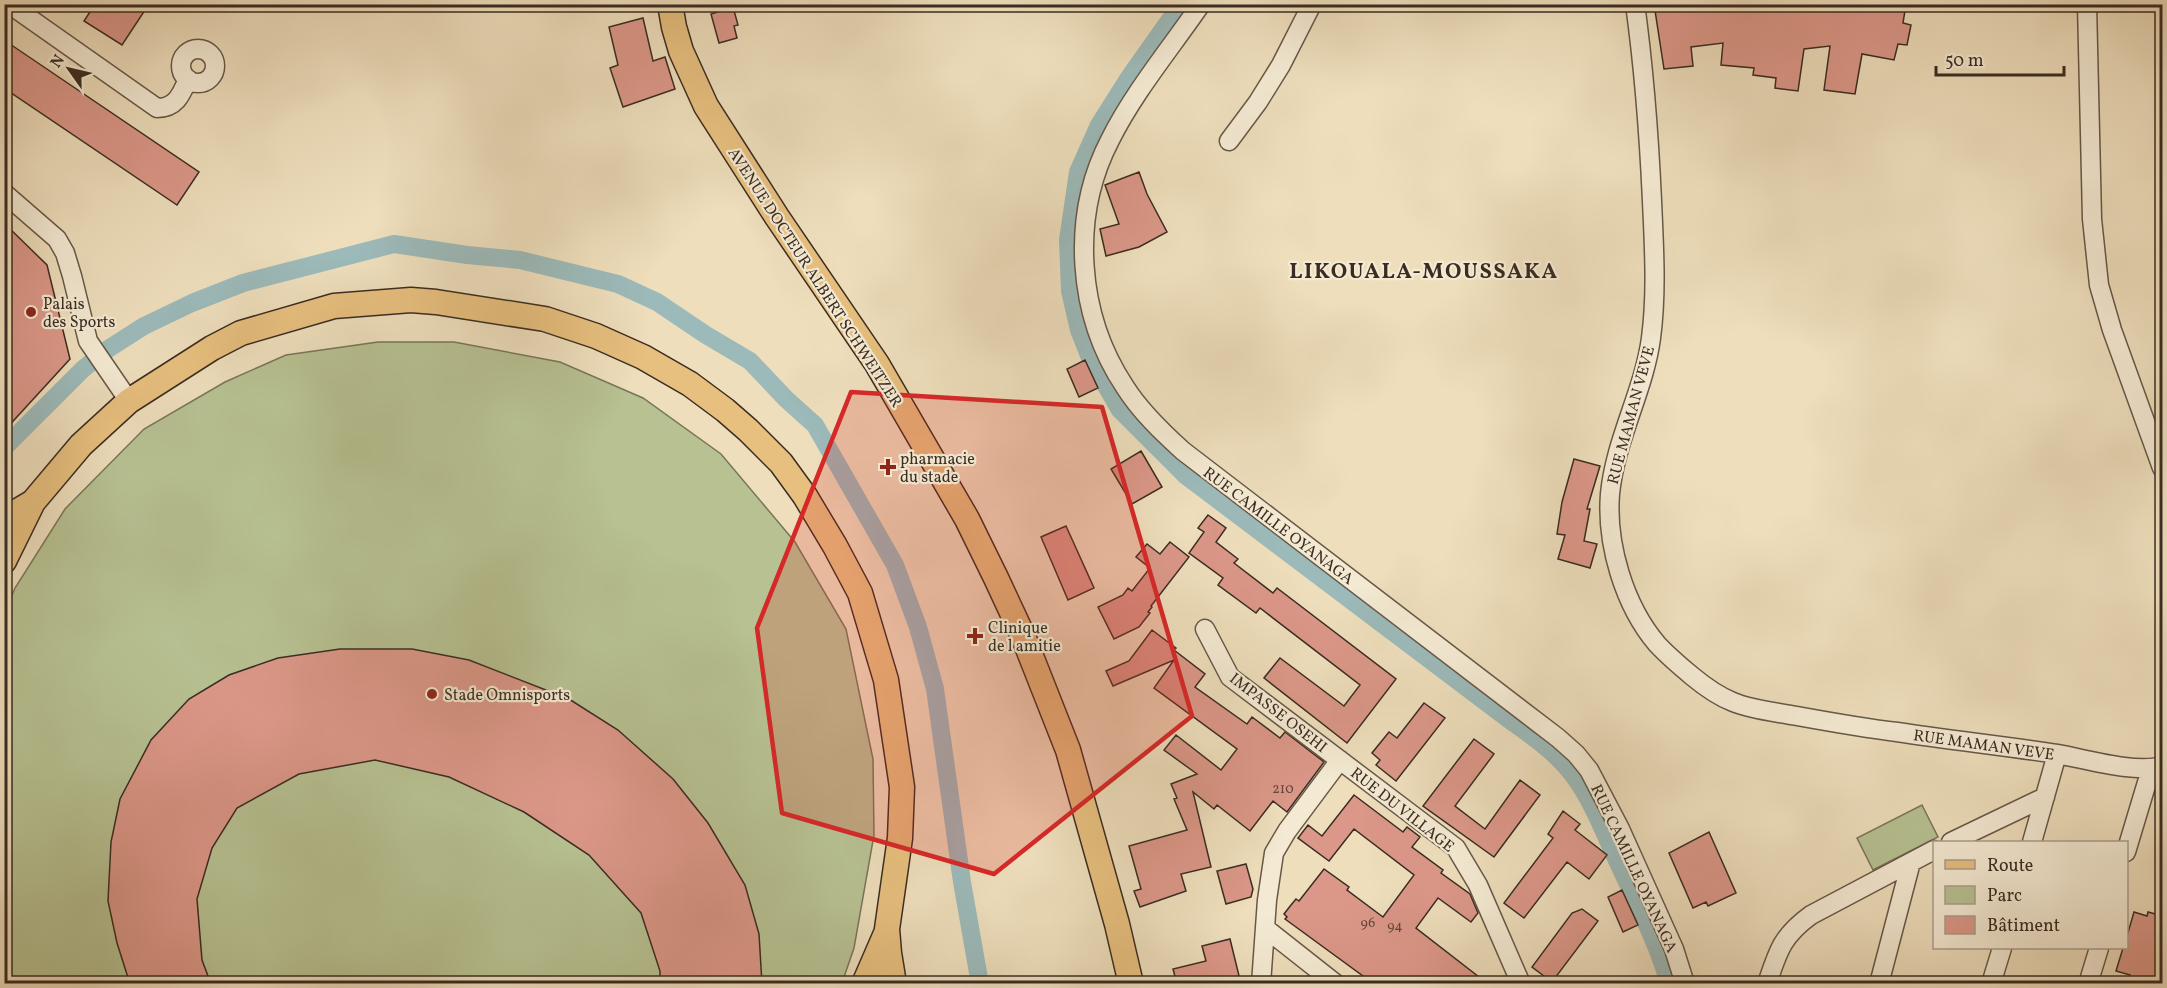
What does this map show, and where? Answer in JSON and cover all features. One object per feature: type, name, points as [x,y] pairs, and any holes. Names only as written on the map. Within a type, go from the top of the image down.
[{"type":"main road","name":"AVENUE DOCTEUR ALBERT SCHWEITZER","points":[[670,4],[681,51],[706,106],[777,217],[877,364],[967,519],[1005,597],[1068,750],[1117,924],[1131,984]]},
{"type":"main road","points":[[4,561],[33,502],[81,446],[129,401],[212,348],[241,333],[334,306],[411,300],[545,319],[596,336],[643,357],[690,384],[748,430],[781,463],[805,496],[860,594],[886,680],[902,787],[900,838],[887,929],[894,984]]},
{"type":"main road","points":[[4,519],[33,502]]},
{"type":"main road","points":[[864,984],[887,929]]},
{"type":"street","points":[[9,4],[157,108],[166,108],[178,101],[188,80]]},
{"type":"street","name":"RUE CAMILLE OYANAGA","points":[[1201,4],[1110,140],[1097,169],[1088,198],[1084,230],[1088,291],[1094,319],[1114,368],[1125,388],[1160,430],[1183,451],[1576,754],[1589,770],[1620,829],[1674,949],[1685,984]]},
{"type":"street","points":[[1229,141],[1258,102],[1281,65],[1312,4]]},
{"type":"street","name":"RUE MAMAN VEVE","points":[[1635,4],[1650,165],[1655,262],[1653,312],[1645,368],[1615,464],[1610,492],[1609,521],[1612,548],[1620,576],[1642,623],[1671,659],[1702,684],[1732,702],[1862,728],[2157,768]]},
{"type":"street","points":[[2087,4],[2092,219],[2100,285],[2112,330],[2163,468]]},
{"type":"street","points":[[4,193],[57,239],[65,253],[88,341],[129,401]]},
{"type":"street","name":"IMPASSE OSEHI","points":[[1205,629],[1230,677],[1340,760]]},
{"type":"street","points":[[2033,841],[2057,754]]},
{"type":"street","name":"RUE DU VILLAGE","points":[[1262,984],[1265,928],[1274,853],[1287,831],[1340,760],[1452,844],[1461,854],[1478,885],[1521,984]]},
{"type":"street","points":[[2128,849],[2157,768]]},
{"type":"street","points":[[1955,841],[2045,797]]},
{"type":"street","points":[[1767,984],[1777,954],[1794,927],[1811,915],[1933,851]]},
{"type":"street","points":[[1878,984],[1911,862]]},
{"type":"street","points":[[1265,928],[1336,984]]},
{"type":"street","points":[[1991,984],[2001,949]]},
{"type":"street","points":[[2088,984],[2098,949]]},
{"type":"highlighted area","points":[[851,392],[1102,407],[1192,716],[994,874],[782,813],[757,628]]},
{"type":"green space","name":"Stade Omnisports","points":[[378,342],[454,342],[560,362],[643,398],[721,454],[795,542],[846,629],[873,759],[874,835],[854,948],[842,983],[5,984],[4,614],[15,588],[65,509],[144,429],[225,382],[286,355]]},
{"type":"green space","points":[[1922,805],[1938,837],[1873,870],[1857,838]]},
{"type":"building","points":[[95,4],[149,4],[122,45],[84,21]]},
{"type":"building","points":[[1654,4],[1906,4],[1903,23],[1911,25],[1907,45],[1898,44],[1894,60],[1862,54],[1855,94],[1824,90],[1830,46],[1804,49],[1798,91],[1775,88],[1776,78],[1753,75],[1754,68],[1721,65],[1723,43],[1691,47],[1693,66],[1664,69]]},
{"type":"building","points":[[733,7],[738,25],[734,26],[737,38],[719,43],[711,14]]},
{"type":"building","points":[[643,18],[653,61],[665,57],[675,89],[623,107],[610,68],[618,65],[609,27]]},
{"type":"building","points":[[4,40],[199,172],[177,205],[4,88]]},
{"type":"building","points":[[1139,172],[1147,194],[1167,232],[1139,247],[1106,256],[1100,229],[1119,224],[1105,185]]},
{"type":"building","name":"Palais des Sports","points":[[4,223],[47,265],[70,359],[4,431]]},
{"type":"building","points":[[1085,360],[1098,388],[1079,397],[1067,369]]},
{"type":"building","points":[[1141,451],[1162,487],[1132,504],[1111,469]]},
{"type":"building","points":[[1574,459],[1600,466],[1587,509],[1590,509],[1584,541],[1597,544],[1590,568],[1558,559],[1565,535],[1557,534],[1562,502]]},
{"type":"building","points":[[1208,515],[1226,528],[1216,542],[1238,559],[1234,563],[1273,593],[1277,588],[1396,679],[1347,743],[1264,678],[1280,658],[1344,706],[1360,685],[1260,608],[1256,613],[1218,585],[1223,578],[1189,553],[1204,532],[1198,528]]},
{"type":"building","points":[[1066,526],[1094,588],[1068,600],[1041,537]]},
{"type":"building","points":[[1170,542],[1189,557],[1151,606],[1148,612],[1150,613],[1139,627],[1114,639],[1098,607],[1123,595],[1128,588],[1132,591],[1150,568],[1136,557],[1147,544],[1160,554]]},
{"type":"building","points":[[1152,630],[1205,674],[1195,687],[1247,724],[1252,717],[1280,738],[1285,732],[1324,762],[1287,812],[1273,801],[1250,831],[1217,805],[1214,809],[1193,792],[1211,867],[1181,874],[1186,891],[1140,907],[1134,891],[1141,889],[1129,846],[1187,830],[1174,799],[1177,798],[1171,784],[1197,774],[1164,750],[1176,735],[1221,770],[1237,749],[1154,688],[1174,660],[1113,686],[1106,671],[1129,661]]},
{"type":"building","points":[[340,649],[412,649],[469,660],[569,699],[618,730],[673,779],[708,823],[745,885],[759,934],[762,984],[660,984],[660,971],[641,913],[589,855],[524,812],[449,777],[375,760],[299,774],[237,808],[212,848],[197,899],[202,960],[211,984],[130,984],[117,943],[108,901],[111,842],[120,799],[151,740],[189,699],[229,675],[278,658]]},
{"type":"building","points":[[1424,703],[1445,718],[1396,781],[1376,765],[1380,760],[1372,753],[1389,732],[1397,738]]},
{"type":"building","points":[[1474,739],[1494,754],[1455,806],[1485,829],[1520,780],[1540,795],[1494,857],[1423,806]]},
{"type":"building","points":[[1354,795],[1403,832],[1407,827],[1420,837],[1412,847],[1443,870],[1441,873],[1470,894],[1478,913],[1471,922],[1438,898],[1416,928],[1488,984],[1374,984],[1285,919],[1287,917],[1284,914],[1291,905],[1296,899],[1299,901],[1324,869],[1349,887],[1347,890],[1383,917],[1414,875],[1354,829],[1329,861],[1298,838],[1308,825],[1322,836]]},
{"type":"building","points":[[1563,811],[1580,824],[1575,830],[1607,855],[1589,879],[1567,862],[1524,918],[1504,903],[1553,838],[1548,834]]},
{"type":"building","points":[[1709,832],[1736,893],[1708,906],[1706,902],[1693,908],[1669,853]]},
{"type":"building","points":[[1246,864],[1253,889],[1251,897],[1226,904],[1217,871]]},
{"type":"building","points":[[1622,890],[1638,925],[1623,932],[1608,897]]},
{"type":"building","points":[[1582,909],[1598,921],[1552,982],[1532,967],[1572,913]]},
{"type":"building","points":[[2134,912],[2147,916],[2148,912],[2163,916],[2163,977],[2160,977],[2158,984],[2150,984],[2116,971],[2123,949],[2128,949],[2128,933]]},
{"type":"building","points":[[1230,939],[1241,984],[1177,984],[1173,969],[1206,961],[1202,946]]},
{"type":"waterway","points":[[1181,4],[1099,125],[1078,172],[1068,240],[1070,291],[1079,330],[1090,358],[1120,410],[1185,475],[1534,737],[1566,767],[1587,797],[1599,821],[1653,940],[1669,984]]},
{"type":"waterway","points":[[4,448],[83,369],[108,349],[144,326],[192,303],[243,283],[394,244],[520,260],[618,284],[657,302],[750,361],[786,399],[815,425],[895,565],[918,627],[935,689],[962,882],[980,984]]},
{"type":"place","name":"Palais des Sports","points":[[31,312]]},
{"type":"place","name":"pharmacie du stade","points":[[888,467]]},
{"type":"place","name":"Clinique de l amitie","points":[[975,636]]},
{"type":"place","name":"Stade Omnisports","points":[[432,694]]},
{"type":"district","name":"LIKOUALA-MOUSSAKA","points":[[1424,270]]}]
